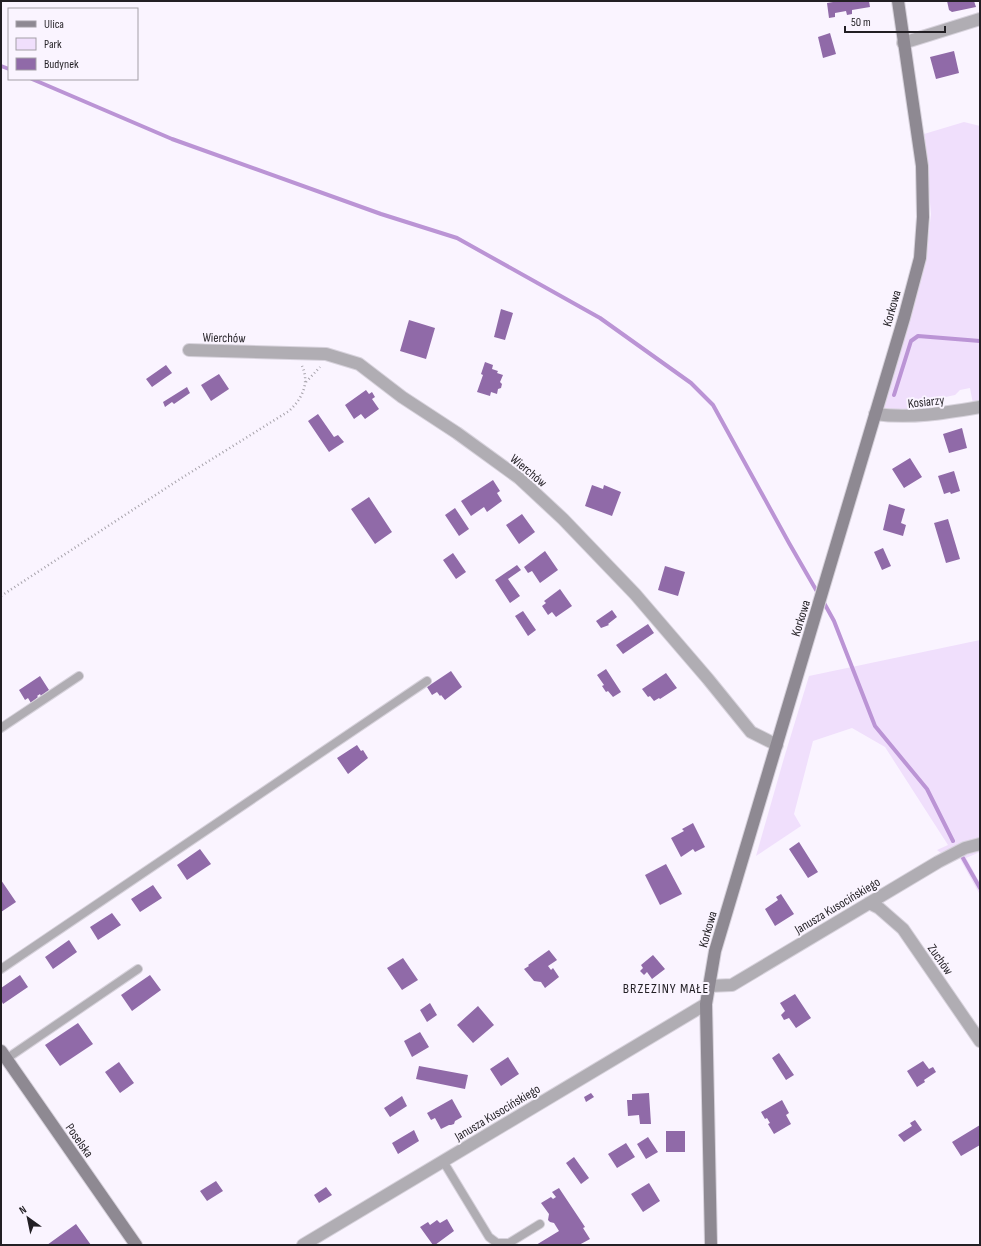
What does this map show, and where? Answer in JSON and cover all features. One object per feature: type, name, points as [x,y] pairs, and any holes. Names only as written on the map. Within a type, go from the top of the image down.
[{"type":"street","name":"Korkowa","points":[[711,1245],[706,1004],[715,951],[824,587],[920,258],[924,217],[922,166],[898,1]]},
{"type":"street","points":[[903,43],[980,18]]},
{"type":"street","name":"Wierchów","points":[[189,350],[326,354],[359,364],[402,397],[457,433],[519,478],[563,519],[635,594],[751,732],[777,745]]},
{"type":"street","name":"Kosiarzy","points":[[875,414],[894,417],[917,417],[980,407]]},
{"type":"street","name":"Janusza Kusocińskiego","points":[[709,986],[732,985],[938,862],[965,848],[980,844]]},
{"type":"street","name":"Zuchów","points":[[869,903],[879,908],[903,929],[980,1041]]},
{"type":"street","name":"Janusza Kusocińskiego","points":[[303,1245],[706,1004]]},
{"type":"street","name":"Poselska","points":[[4,1055],[136,1245]]},
{"type":"lane","points":[[1,728],[79,676]]},
{"type":"lane","points":[[1,969],[427,681]]},
{"type":"lane","points":[[4,1055],[138,969]]},
{"type":"lane","points":[[443,1161],[489,1237],[497,1243],[509,1243],[540,1224]]},
{"type":"path","points":[[1,596],[180,479],[289,411],[296,404],[306,383],[305,372],[301,365],[289,353]]},
{"type":"green space","points":[[964,122],[980,126],[980,403],[973,404],[970,388],[960,390],[955,395],[941,398],[940,403],[936,408],[920,412],[896,413],[884,408],[926,257],[931,214],[924,134]]},
{"type":"green space","points":[[980,640],[980,840],[941,853],[937,850],[948,845],[885,747],[852,728],[813,741],[794,814],[801,826],[756,856],[809,676]]},
{"type":"green space","points":[[980,848],[980,852],[966,858],[980,883],[980,895],[958,855]]},
{"type":"building","points":[[839,1],[869,1],[870,7],[852,10],[852,14],[847,15],[846,11],[835,13],[835,17],[829,18],[827,3]]},
{"type":"building","points":[[947,1],[974,1],[976,7],[952,12],[949,10]]},
{"type":"building","points":[[830,33],[836,54],[823,58],[818,37]]},
{"type":"building","points":[[954,51],[959,73],[936,79],[930,57]]},
{"type":"building","points":[[501,309],[513,313],[505,340],[494,337]]},
{"type":"building","points":[[409,320],[435,328],[426,359],[400,351]]},
{"type":"building","points":[[485,362],[493,365],[492,369],[503,375],[500,382],[502,384],[501,388],[498,389],[497,394],[491,392],[490,396],[477,392],[483,375],[481,374]]},
{"type":"building","points":[[166,365],[172,373],[152,387],[146,379]]},
{"type":"building","points":[[219,374],[229,389],[211,401],[201,385]]},
{"type":"building","points":[[187,387],[190,393],[174,404],[172,402],[165,407],[163,402]]},
{"type":"building","points":[[366,390],[369,394],[372,392],[375,397],[372,399],[379,409],[365,419],[361,414],[354,419],[345,405]]},
{"type":"building","points":[[318,414],[334,437],[338,435],[344,442],[329,452],[308,421]]},
{"type":"building","points":[[962,428],[967,448],[949,453],[943,434]]},
{"type":"building","points":[[910,458],[922,477],[904,488],[892,469]]},
{"type":"building","points":[[954,471],[960,491],[951,494],[950,492],[944,494],[938,476]]},
{"type":"building","points":[[493,480],[500,491],[497,493],[502,501],[487,512],[484,507],[471,516],[461,501]]},
{"type":"building","points":[[592,485],[603,489],[604,485],[621,492],[612,516],[585,506]]},
{"type":"building","points":[[369,497],[392,532],[375,544],[351,509]]},
{"type":"building","points":[[889,504],[905,509],[901,523],[906,525],[903,536],[883,530]]},
{"type":"building","points":[[455,508],[469,529],[459,536],[445,515]]},
{"type":"building","points":[[522,514],[535,532],[519,544],[506,525]]},
{"type":"building","points":[[948,519],[960,559],[946,563],[934,523]]},
{"type":"building","points":[[883,548],[891,566],[882,570],[874,552]]},
{"type":"building","points":[[545,551],[558,570],[540,583],[532,571],[528,573],[524,567]]},
{"type":"building","points":[[453,553],[466,572],[456,579],[443,560]]},
{"type":"building","points":[[517,565],[521,570],[508,579],[520,596],[510,603],[495,580]]},
{"type":"building","points":[[665,566],[685,572],[678,596],[658,590]]},
{"type":"building","points":[[560,589],[572,606],[556,617],[552,612],[548,615],[542,606],[546,603],[544,601]]},
{"type":"building","points":[[612,610],[617,617],[608,624],[609,625],[601,628],[596,621]]},
{"type":"building","points":[[523,611],[536,630],[528,636],[515,616]]},
{"type":"building","points":[[648,624],[654,633],[623,654],[616,645]]},
{"type":"building","points":[[606,669],[621,692],[613,697],[608,691],[606,692],[602,686],[604,685],[597,675]]},
{"type":"building","points":[[451,671],[462,687],[445,700],[437,692],[432,695],[427,687]]},
{"type":"building","points":[[666,673],[677,688],[660,699],[659,698],[654,701],[650,696],[648,697],[642,689]]},
{"type":"building","points":[[40,676],[49,690],[41,696],[40,694],[37,696],[38,697],[31,703],[28,698],[25,700],[19,690]]},
{"type":"building","points":[[357,745],[361,751],[363,750],[368,758],[348,774],[337,758]]},
{"type":"building","points":[[693,823],[705,847],[695,852],[693,849],[681,857],[671,838],[684,831],[682,829]]},
{"type":"building","points":[[799,842],[818,872],[808,878],[789,849]]},
{"type":"building","points":[[200,849],[211,864],[187,880],[177,865]]},
{"type":"building","points":[[666,864],[682,894],[660,905],[645,875]]},
{"type":"building","points":[[1,880],[16,902],[1,912]]},
{"type":"building","points":[[153,885],[162,898],[140,912],[131,899]]},
{"type":"building","points":[[781,894],[794,914],[775,926],[765,909],[778,900],[776,897]]},
{"type":"building","points":[[112,913],[121,925],[98,940],[90,927]]},
{"type":"building","points":[[69,940],[77,952],[53,969],[45,957]]},
{"type":"building","points":[[549,950],[557,960],[548,966],[551,970],[553,968],[559,977],[545,988],[541,982],[534,981],[524,969]]},
{"type":"building","points":[[653,955],[665,969],[652,979],[647,972],[644,975],[640,971],[643,968],[641,965]]},
{"type":"building","points":[[403,958],[418,980],[402,990],[387,968]]},
{"type":"building","points":[[20,975],[28,987],[3,1004],[1,1000],[1,988]]},
{"type":"building","points":[[150,975],[161,990],[132,1011],[121,995]]},
{"type":"building","points":[[795,994],[811,1018],[796,1028],[789,1018],[784,1020],[781,1015],[785,1011],[780,1003]]},
{"type":"building","points":[[430,1003],[437,1015],[427,1022],[420,1010]]},
{"type":"building","points":[[478,1006],[494,1025],[473,1043],[457,1025]]},
{"type":"building","points":[[78,1023],[93,1044],[60,1066],[45,1045]]},
{"type":"building","points":[[420,1032],[429,1047],[412,1057],[404,1041]]},
{"type":"building","points":[[779,1053],[794,1075],[786,1080],[772,1058]]},
{"type":"building","points":[[508,1057],[519,1074],[501,1086],[490,1069]]},
{"type":"building","points":[[923,1061],[929,1069],[933,1067],[936,1072],[917,1087],[907,1071]]},
{"type":"building","points":[[119,1062],[134,1083],[120,1093],[105,1072]]},
{"type":"building","points":[[419,1066],[468,1075],[465,1089],[416,1079]]},
{"type":"building","points":[[591,1093],[594,1097],[586,1102],[584,1097]]},
{"type":"building","points":[[649,1093],[651,1124],[640,1124],[639,1115],[628,1116],[627,1100],[632,1100],[632,1094]]},
{"type":"building","points":[[402,1096],[407,1106],[390,1117],[384,1108]]},
{"type":"building","points":[[452,1099],[462,1117],[455,1121],[454,1124],[441,1129],[435,1118],[431,1120],[427,1113]]},
{"type":"building","points":[[782,1100],[789,1113],[786,1115],[791,1124],[774,1134],[768,1124],[770,1123],[767,1118],[765,1119],[761,1112]]},
{"type":"building","points":[[915,1120],[922,1130],[904,1142],[898,1135],[912,1126],[910,1123]]},
{"type":"building","points":[[980,1125],[980,1145],[961,1156],[952,1142]]},
{"type":"building","points":[[414,1130],[419,1141],[398,1154],[392,1143]]},
{"type":"building","points":[[666,1131],[685,1131],[685,1152],[666,1152]]},
{"type":"building","points":[[648,1137],[658,1152],[646,1159],[637,1144]]},
{"type":"building","points":[[626,1143],[635,1157],[617,1168],[608,1154]]},
{"type":"building","points":[[574,1157],[589,1178],[581,1184],[566,1163]]},
{"type":"building","points":[[216,1181],[223,1191],[207,1201],[200,1191]]},
{"type":"building","points":[[649,1183],[660,1201],[643,1212],[631,1194]]},
{"type":"building","points":[[326,1187],[332,1195],[319,1203],[314,1195]]},
{"type":"building","points":[[559,1188],[585,1227],[583,1228],[590,1239],[579,1245],[536,1245],[559,1231],[554,1223],[548,1220],[549,1214],[541,1203],[551,1197],[553,1199],[556,1197],[552,1192]]},
{"type":"building","points":[[447,1219],[454,1231],[433,1245],[420,1227],[428,1222],[430,1225],[437,1220],[440,1223]]},
{"type":"building","points":[[76,1224],[91,1245],[47,1245]]},
{"type":"waterway","points":[[1,66],[8,69]]},
{"type":"waterway","points":[[34,80],[172,139],[381,214],[457,238],[600,318],[691,383],[713,405],[819,595]]},
{"type":"waterway","points":[[894,395],[911,341],[918,336],[980,341]]},
{"type":"waterway","points":[[823,601],[834,621],[875,726],[927,789],[953,841]]},
{"type":"waterway","points":[[963,858],[980,888]]},
{"type":"district","name":"BRZEZINY MAŁE","points":[[666,988]]}]
